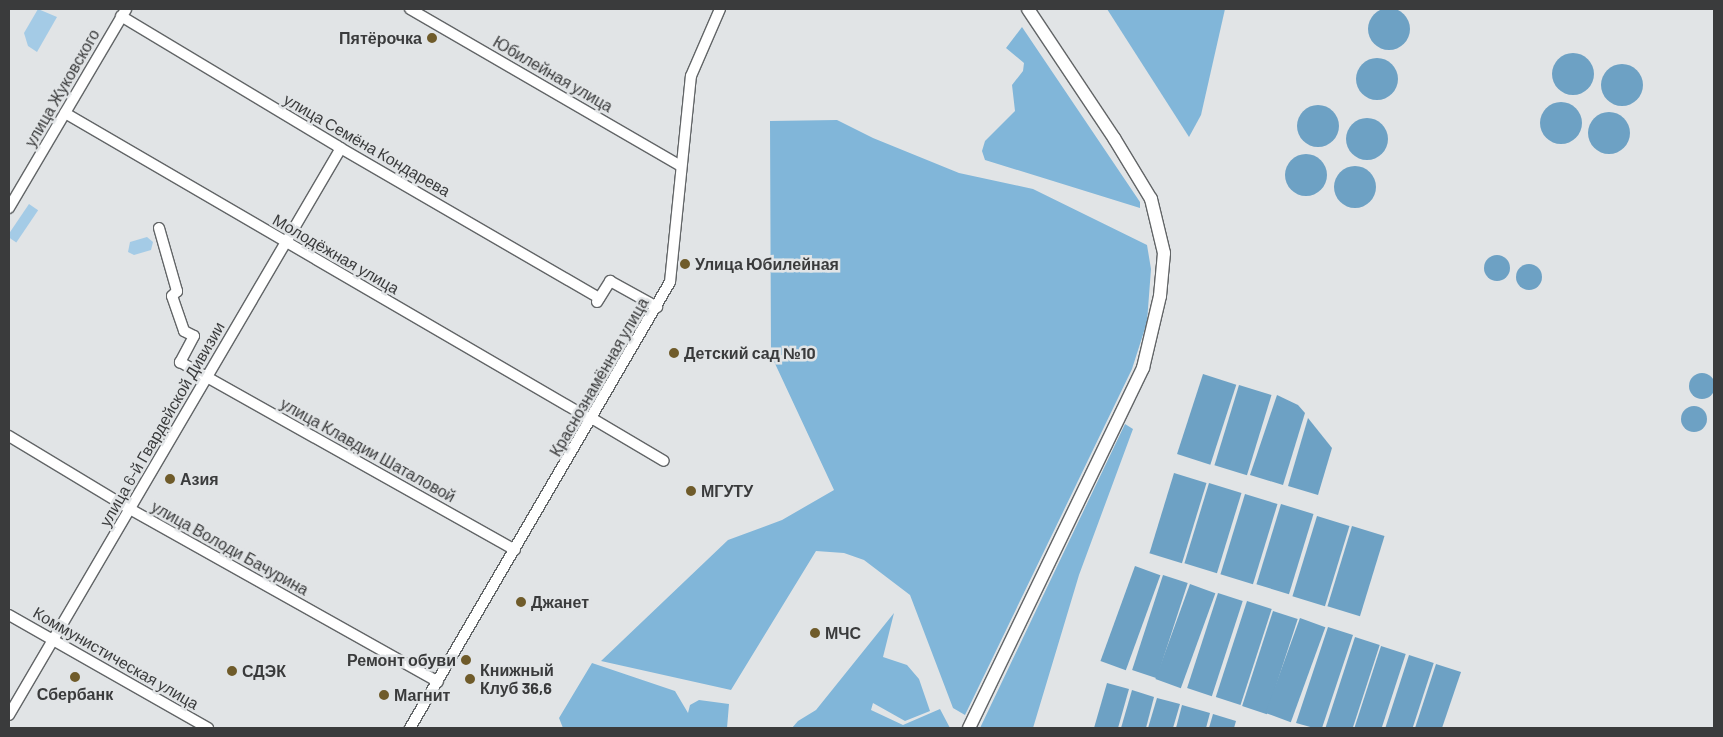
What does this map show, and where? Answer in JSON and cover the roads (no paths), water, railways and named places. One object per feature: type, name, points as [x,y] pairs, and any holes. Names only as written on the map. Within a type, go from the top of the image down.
[{"type":"main road","points":[[968,728],[1143,368],[1160,296],[1164,253],[1151,200],[1114,138],[1028,9]]},
{"type":"street","name":"Юбилейная улица","points":[[410,9],[681,166]]},
{"type":"street","name":"Краснознамённая улица","points":[[410,728],[593,419],[657,306],[672,275],[681,166],[692,76],[696,60],[720,9]]},
{"type":"street","name":"улица Жуковского","points":[[9,208],[123,12]]},
{"type":"street","name":"улица Семёна Кондарева","points":[[123,12],[341,148],[598,300],[610,281],[657,306]]},
{"type":"street","name":"Молодёжная улица","points":[[65,112],[664,461]]},
{"type":"street","name":"улица 6-й Гвардейской Дивизии","points":[[9,715],[341,148]]},
{"type":"street","name":"улица Клавдии Шаталовой","points":[[159,228],[177,291],[172,296],[184,331],[194,336],[180,362],[515,550]]},
{"type":"street","name":"улица Володи Бачурина","points":[[9,436],[130,509],[438,682]]},
{"type":"street","name":"Коммунистическая улица","points":[[9,615],[208,728]]},
{"type":"place","name":"Пятёрочка","points":[[432,38]]},
{"type":"place","name":"Улица Юбилейная","points":[[685,264]]},
{"type":"place","name":"Детский сад №10","points":[[674,353]]},
{"type":"place","name":"Азия","points":[[170,479]]},
{"type":"place","name":"МГУТУ","points":[[691,491]]},
{"type":"place","name":"Джанет","points":[[521,602]]},
{"type":"place","name":"МЧС","points":[[815,633]]},
{"type":"place","name":"Ремонт обуви","points":[[466,660]]},
{"type":"place","name":"СДЭК","points":[[232,671]]},
{"type":"place","name":"Сбербанк","points":[[75,677]]},
{"type":"place","name":"Книжный Клуб 36,6","points":[[470,679]]},
{"type":"place","name":"Магнит","points":[[384,695]]}]
